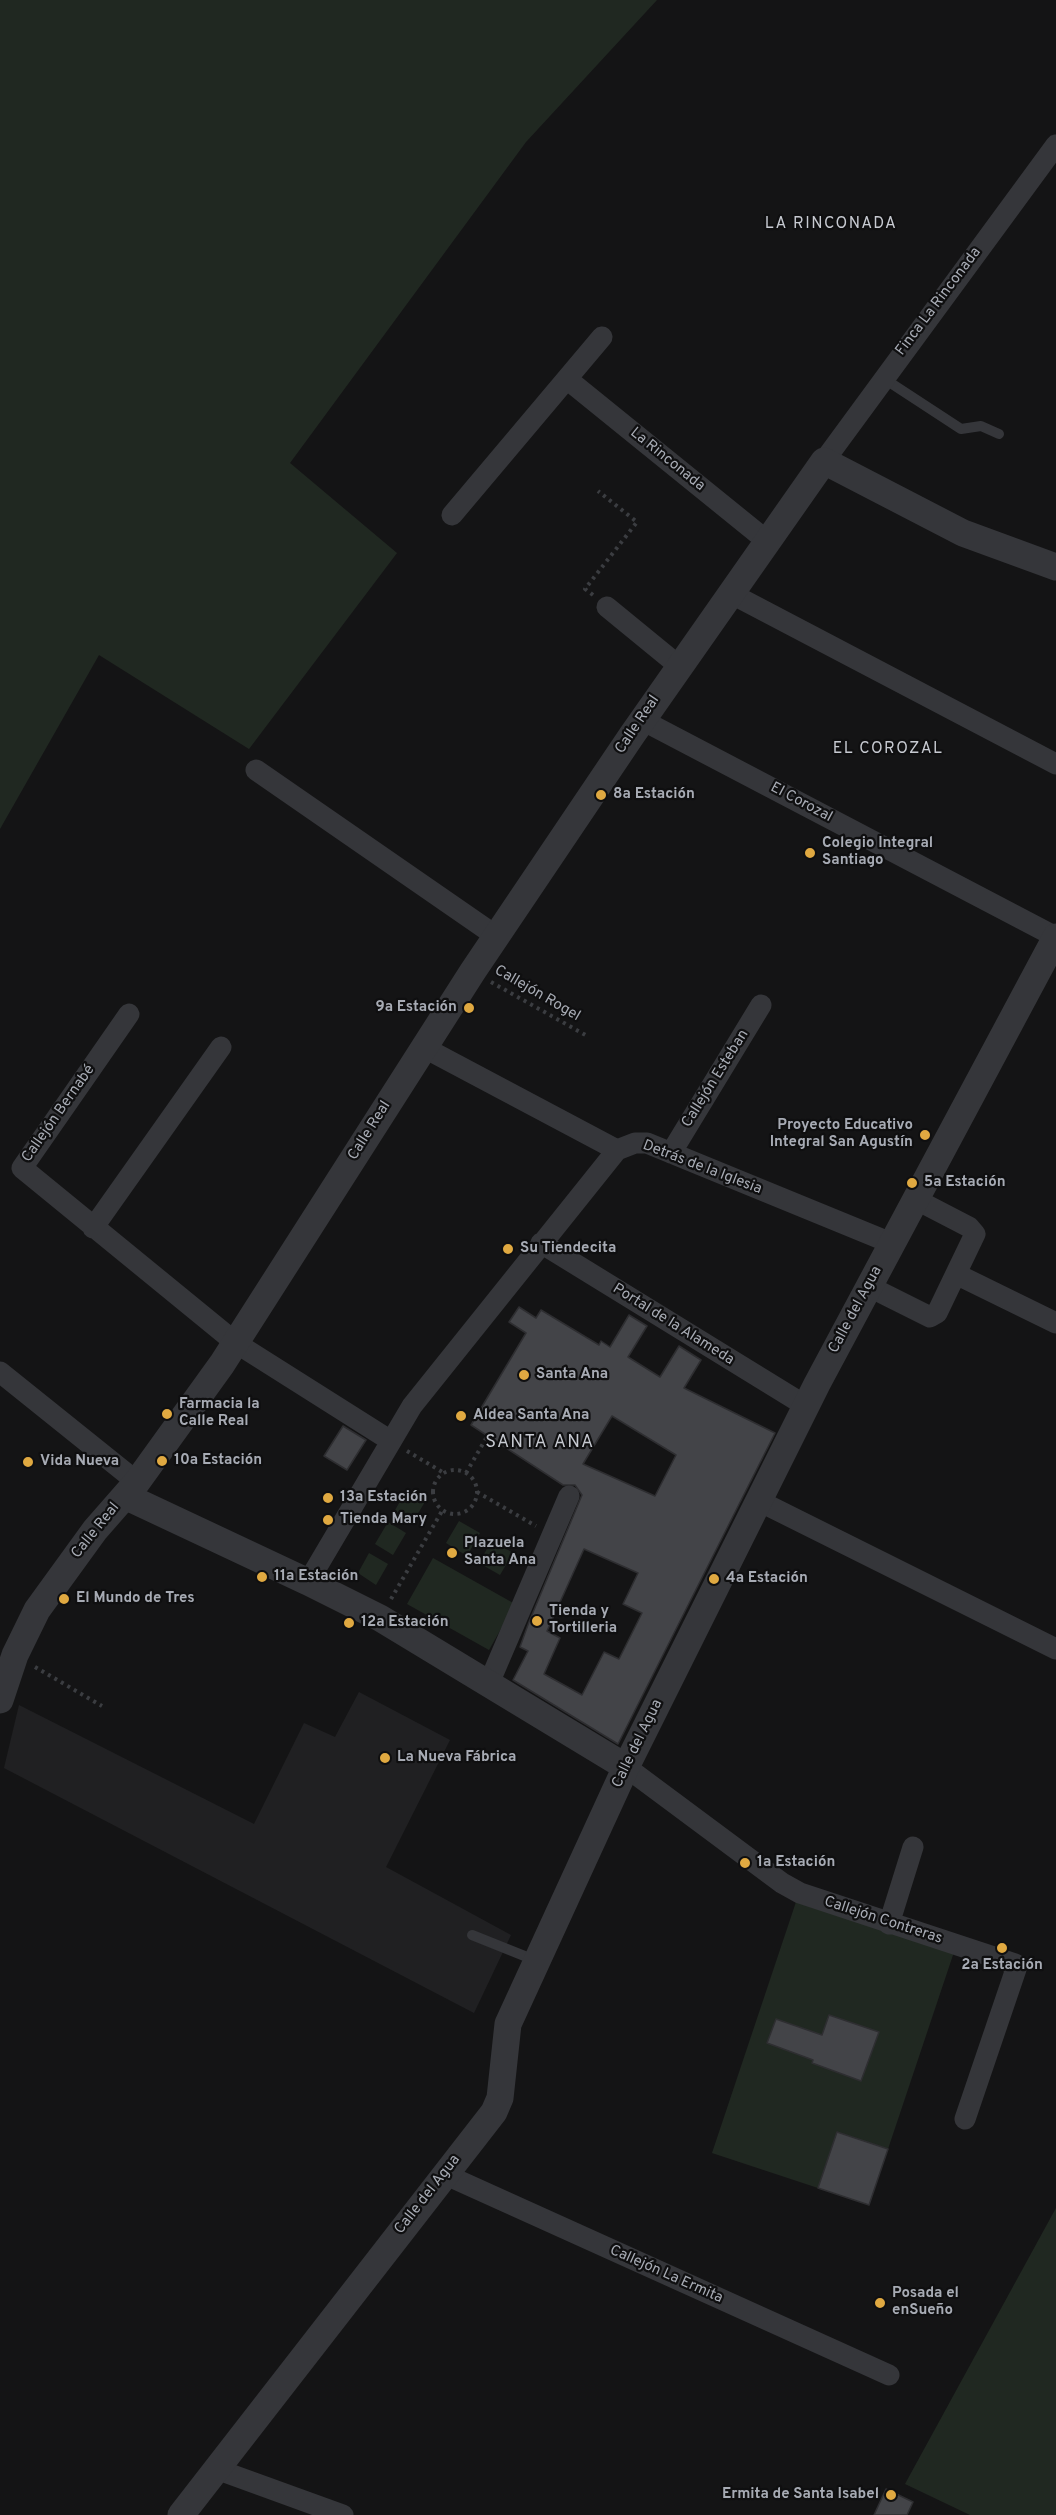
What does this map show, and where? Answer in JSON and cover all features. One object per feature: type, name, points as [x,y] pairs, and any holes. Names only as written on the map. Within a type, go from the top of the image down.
[{"type":"street","name":"Finca La Rinconada","points":[[824,461],[882,378],[1056,145]]},
{"type":"street","points":[[452,515],[602,337]]},
{"type":"street","name":"La Rinconada","points":[[567,379],[767,541]]},
{"type":"street","points":[[767,541],[824,461],[963,532],[1056,567]]},
{"type":"street","name":"Calle Real","points":[[0,1700],[15,1655],[37,1610],[95,1530],[131,1489],[236,1343],[472,971],[679,666],[767,541]]},
{"type":"street","points":[[730,593],[1056,764]]},
{"type":"street","points":[[607,607],[679,666]]},
{"type":"street","name":"El Corozal","points":[[642,720],[1056,937]]},
{"type":"street","points":[[256,770],[496,936]]},
{"type":"street","name":"Calle del Agua","points":[[181,2515],[494,2112],[500,2098],[508,2024],[626,1767],[868,1286],[1056,937]]},
{"type":"street","name":"Callejón Esteban","points":[[671,1153],[761,1005]]},
{"type":"street","name":"Callejón Bernabé","points":[[129,1014],[22,1168],[236,1343],[391,1441]]},
{"type":"street","points":[[93,1228],[221,1047]]},
{"type":"street","points":[[308,1581],[412,1406],[617,1150],[423,1047]]},
{"type":"street","name":"Detrás de la Iglesia","points":[[617,1150],[635,1143],[647,1143],[891,1243]]},
{"type":"street","points":[[868,1286],[930,1317],[937,1313],[974,1239],[973,1230],[915,1199]]},
{"type":"street","name":"Portal de la Alameda","points":[[541,1243],[806,1406]]},
{"type":"street","points":[[956,1274],[1056,1323]]},
{"type":"street","points":[[0,1372],[131,1489],[380,1618],[626,1767]]},
{"type":"street","points":[[489,1683],[569,1496]]},
{"type":"street","points":[[759,1501],[1056,1649]]},
{"type":"street","name":"Callejón Contreras","points":[[626,1767],[782,1883],[800,1893],[1015,1964],[1016,1969],[965,2119]]},
{"type":"street","points":[[889,1924],[913,1847]]},
{"type":"street","name":"Callejón La Ermita","points":[[444,2174],[889,2374]]},
{"type":"street","points":[[216,2469],[343,2515]]},
{"type":"lane","points":[[882,378],[961,429],[981,426],[999,434]]},
{"type":"lane","points":[[472,1935],[537,1961]]},
{"type":"path","points":[[598,491],[637,522],[585,589],[607,607]]},
{"type":"path","name":"Callejón Rogel","points":[[472,971],[589,1037]]},
{"type":"path","points":[[466,1473],[488,1435]]},
{"type":"path","points":[[391,1441],[444,1473]]},
{"type":"path","points":[[451,1471],[466,1473],[472,1478],[477,1492],[475,1501],[461,1514],[451,1515],[442,1511],[433,1496],[437,1479],[451,1471]]},
{"type":"path","points":[[477,1492],[551,1534]]},
{"type":"path","points":[[380,1618],[442,1511]]},
{"type":"path","points":[[15,1655],[102,1706]]},
{"type":"shaded area","points":[[0,0],[657,0],[526,142],[290,463],[397,553],[249,749],[99,655],[0,829]]},
{"type":"shaded area","points":[[407,1489],[426,1500],[413,1522],[394,1512]]},
{"type":"shaded area","points":[[459,1521],[480,1533],[467,1556],[446,1543]]},
{"type":"shaded area","points":[[388,1522],[406,1533],[393,1555],[375,1544]]},
{"type":"shaded area","points":[[492,1540],[513,1553],[500,1575],[479,1563]]},
{"type":"shaded area","points":[[369,1553],[388,1564],[376,1585],[358,1573]]},
{"type":"shaded area","points":[[433,1558],[515,1604],[489,1650],[407,1604]]},
{"type":"shaded area","points":[[359,1692],[450,1740],[386,1867],[511,1935],[474,2013],[4,1768],[19,1705],[254,1824],[304,1723],[335,1737]]},
{"type":"shaded area","points":[[797,1899],[954,1952],[888,2149],[837,2132],[818,2188],[712,2153]]},
{"type":"shaded area","points":[[1056,2208],[1056,2515],[970,2515],[905,2484]]},
{"type":"building","points":[[519,1307],[536,1318],[541,1310],[599,1345],[601,1341],[610,1347],[629,1315],[647,1326],[628,1357],[660,1377],[679,1346],[701,1360],[684,1388],[775,1433],[618,1744],[513,1680],[528,1651],[520,1647],[529,1622],[582,1495],[575,1485],[563,1485],[471,1425],[526,1333],[509,1322]],"holes":[[[612,1416],[676,1455],[655,1496],[583,1464]],[[584,1549],[638,1573],[623,1604],[642,1613],[619,1659],[604,1652],[582,1695],[544,1674],[560,1638],[547,1631]]]},
{"type":"building","points":[[343,1426],[366,1440],[347,1470],[324,1456]]},
{"type":"building","points":[[829,2015],[879,2032],[861,2081],[767,2043],[776,2019],[822,2035]]},
{"type":"building","points":[[837,2132],[888,2149],[869,2205],[818,2188]]},
{"type":"building","name":"Ermita de Santa Isabel","points":[[886,2489],[913,2502],[907,2515],[874,2515]]},
{"type":"place","name":"8a Estación","points":[[601,795]]},
{"type":"place","name":"Colegio Integral Santiago","points":[[810,853]]},
{"type":"place","name":"9a Estación","points":[[469,1008]]},
{"type":"place","name":"Proyecto Educativo Integral San Agustín","points":[[925,1135]]},
{"type":"place","name":"5a Estación","points":[[912,1183]]},
{"type":"place","name":"Su Tiendecita","points":[[508,1249]]},
{"type":"place","name":"Santa Ana","points":[[524,1375]]},
{"type":"place","name":"Farmacia la Calle Real","points":[[167,1414]]},
{"type":"place","name":"Aldea Santa Ana","points":[[461,1416]]},
{"type":"place","name":"10a Estación","points":[[162,1461]]},
{"type":"place","name":"Vida Nueva","points":[[28,1462]]},
{"type":"place","name":"13a Estación","points":[[328,1498]]},
{"type":"place","name":"Tienda Mary","points":[[328,1520]]},
{"type":"place","name":"Plazuela Santa Ana","points":[[452,1553]]},
{"type":"place","name":"11a Estación","points":[[262,1577]]},
{"type":"place","name":"4a Estación","points":[[714,1579]]},
{"type":"place","name":"El Mundo de Tres","points":[[64,1599]]},
{"type":"place","name":"Tienda y Tortilleria","points":[[537,1621]]},
{"type":"place","name":"12a Estación","points":[[349,1623]]},
{"type":"place","name":"La Nueva Fábrica","points":[[385,1758]]},
{"type":"place","name":"1a Estación","points":[[745,1863]]},
{"type":"place","name":"2a Estación","points":[[1002,1948]]},
{"type":"place","name":"Posada el enSueño","points":[[880,2303]]},
{"type":"place","name":"Ermita de Santa Isabel","points":[[891,2495]]},
{"type":"district","name":"LA RINCONADA","points":[[831,225]]},
{"type":"district","name":"EL COROZAL","points":[[888,750]]},
{"type":"district","name":"SANTA ANA","points":[[540,1443]]}]
